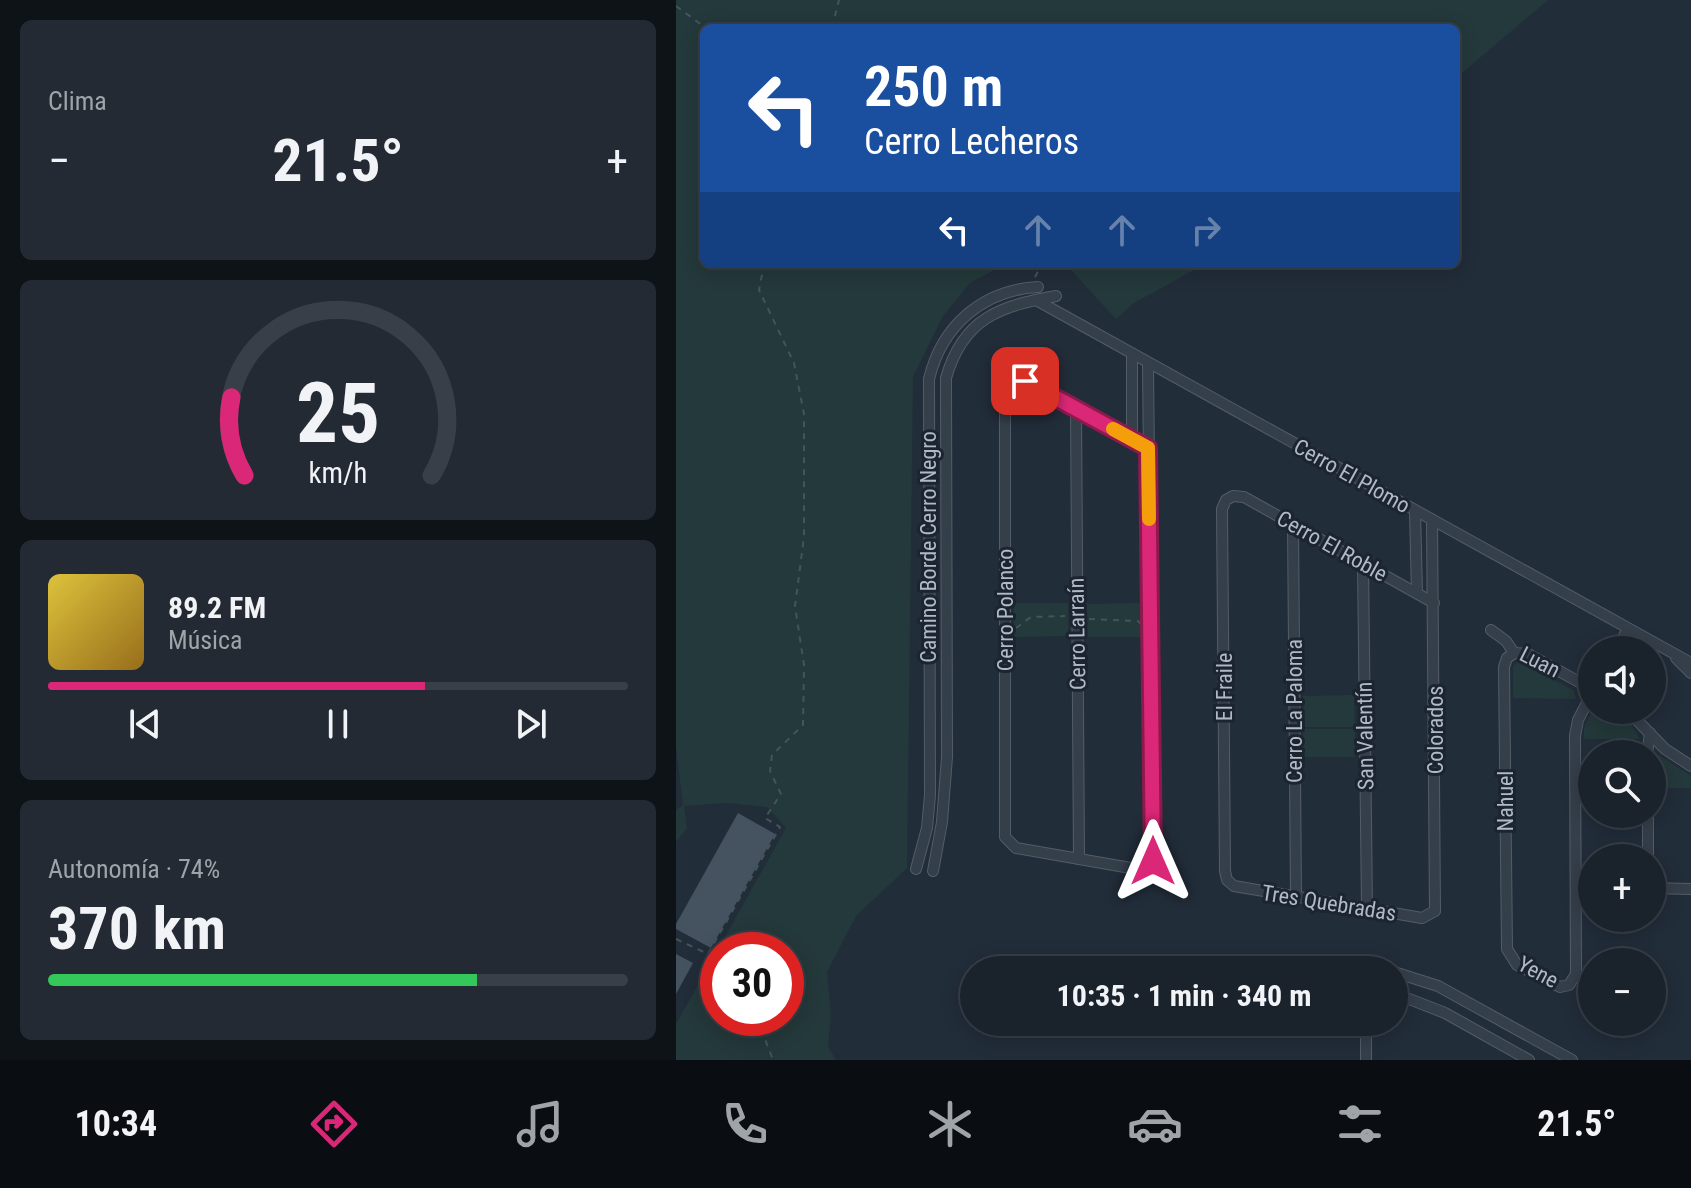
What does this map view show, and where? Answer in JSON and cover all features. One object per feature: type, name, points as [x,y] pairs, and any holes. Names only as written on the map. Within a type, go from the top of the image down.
[{"type":"street","name":"Camino Borde Cerro Negro","points":[[1038,287],[1004,292],[965,315],[942,343],[929,379],[930,795],[927,828],[917,864],[934,867],[947,757],[946,378],[953,356],[973,328],[1002,308],[1056,296]]},
{"type":"street","name":"Cerro El Plomo","points":[[1036,300],[1641,636]]},
{"type":"street","points":[[1132,355],[1132,439]]},
{"type":"street","points":[[1079,859],[1138,870],[1149,867],[1153,858],[1148,364]]},
{"type":"street","name":"Cerro Polanco","points":[[1076,409],[1025,381],[1012,380],[1005,391],[1005,834],[1008,843],[1016,848],[1079,859]]},
{"type":"street","points":[[1076,409],[1148,448]]},
{"type":"street","name":"Cerro Larraín","points":[[1076,409],[1079,859]]},
{"type":"street","name":"Cerro El Roble","points":[[1229,497],[1240,496],[1434,603]]},
{"type":"street","name":"El Fraile","points":[[1227,880],[1222,509],[1229,497]]},
{"type":"street","points":[[1415,511],[1417,593]]},
{"type":"street","name":"Colorados","points":[[1432,520],[1436,904],[1432,914]]},
{"type":"street","name":"Cerro La Paloma","points":[[1293,524],[1296,897]]},
{"type":"street","points":[[1432,544],[1451,531]]},
{"type":"street","name":"San Valentín","points":[[1363,563],[1367,909]]},
{"type":"street","points":[[1624,636],[1628,629]]},
{"type":"street","name":"Luan","points":[[1491,630],[1506,641],[1514,653],[1526,653],[1578,683]]},
{"type":"street","name":"Cerro El Plomo","points":[[1666,649],[1691,663]]},
{"type":"street","name":"Cerro El Plomo","points":[[1669,651],[1691,673]]},
{"type":"street","name":"Nahuel","points":[[1508,953],[1504,667],[1507,658],[1514,653]]},
{"type":"street","points":[[1576,888],[1575,730],[1578,723]]},
{"type":"street","points":[[1641,724],[1673,755],[1691,766]]},
{"type":"street","points":[[1649,740],[1650,733]]},
{"type":"street","name":"Tres Quebradas","points":[[1227,880],[1239,888],[1422,918],[1432,914]]},
{"type":"street","name":"Yene","points":[[1508,953],[1517,965],[1553,985],[1569,985],[1577,969],[1576,888]]},
{"type":"street","points":[[1666,888],[1691,889]]},
{"type":"street","points":[[1408,976],[1438,986],[1572,1060]]},
{"type":"street","points":[[1408,998],[1445,1013],[1529,1060]]},
{"type":"street","points":[[1366,1036],[1366,1060]]},
{"type":"path","points":[[833,24],[839,0]]},
{"type":"path","points":[[676,6],[701,24]]},
{"type":"path","points":[[720,932],[780,827],[765,818],[781,794],[770,771],[772,755],[803,725],[804,665],[795,606],[804,537],[804,414],[794,363],[759,290],[763,268]]},
{"type":"path","points":[[676,939],[700,950]]},
{"type":"path","points":[[764,1036],[773,1060]]},
{"type":"green space","points":[[676,0],[1548,0],[1460,75],[1460,24],[700,24],[700,268],[998,268],[970,283],[943,316],[913,377],[907,868],[856,916],[827,972],[831,1016],[828,1047],[836,1060],[676,1060],[676,1024],[700,981],[700,1036],[804,1036],[804,932],[728,932],[786,828],[767,807],[727,803],[684,806],[687,828],[676,842],[676,810],[683,805],[676,746]]},
{"type":"green space","points":[[1069,268],[1198,268],[1134,303],[1116,319]]},
{"type":"green space","points":[[1014,603],[1068,603],[1068,636],[1014,637]]},
{"type":"green space","points":[[1141,603],[1141,637],[1087,637],[1087,604]]},
{"type":"green space","points":[[1520,661],[1573,690],[1576,699],[1513,698],[1513,666]]},
{"type":"green space","points":[[1354,695],[1355,727],[1304,727],[1303,696]]},
{"type":"green space","points":[[1586,724],[1630,724],[1639,739],[1584,739]]},
{"type":"green space","points":[[1303,729],[1355,729],[1355,757],[1303,757]]},
{"type":"green space","points":[[1666,760],[1691,776],[1691,788],[1666,788]]},
{"type":"building","points":[[738,813],[775,834],[720,932],[700,932],[700,942],[676,929]]},
{"type":"building","points":[[676,954],[693,963],[676,994]]},
{"type":"slow traffic","points":[[1113,429],[1148,448],[1149,519]]},
{"type":"route","points":[[1025,381],[1148,448],[1153,861]]}]
